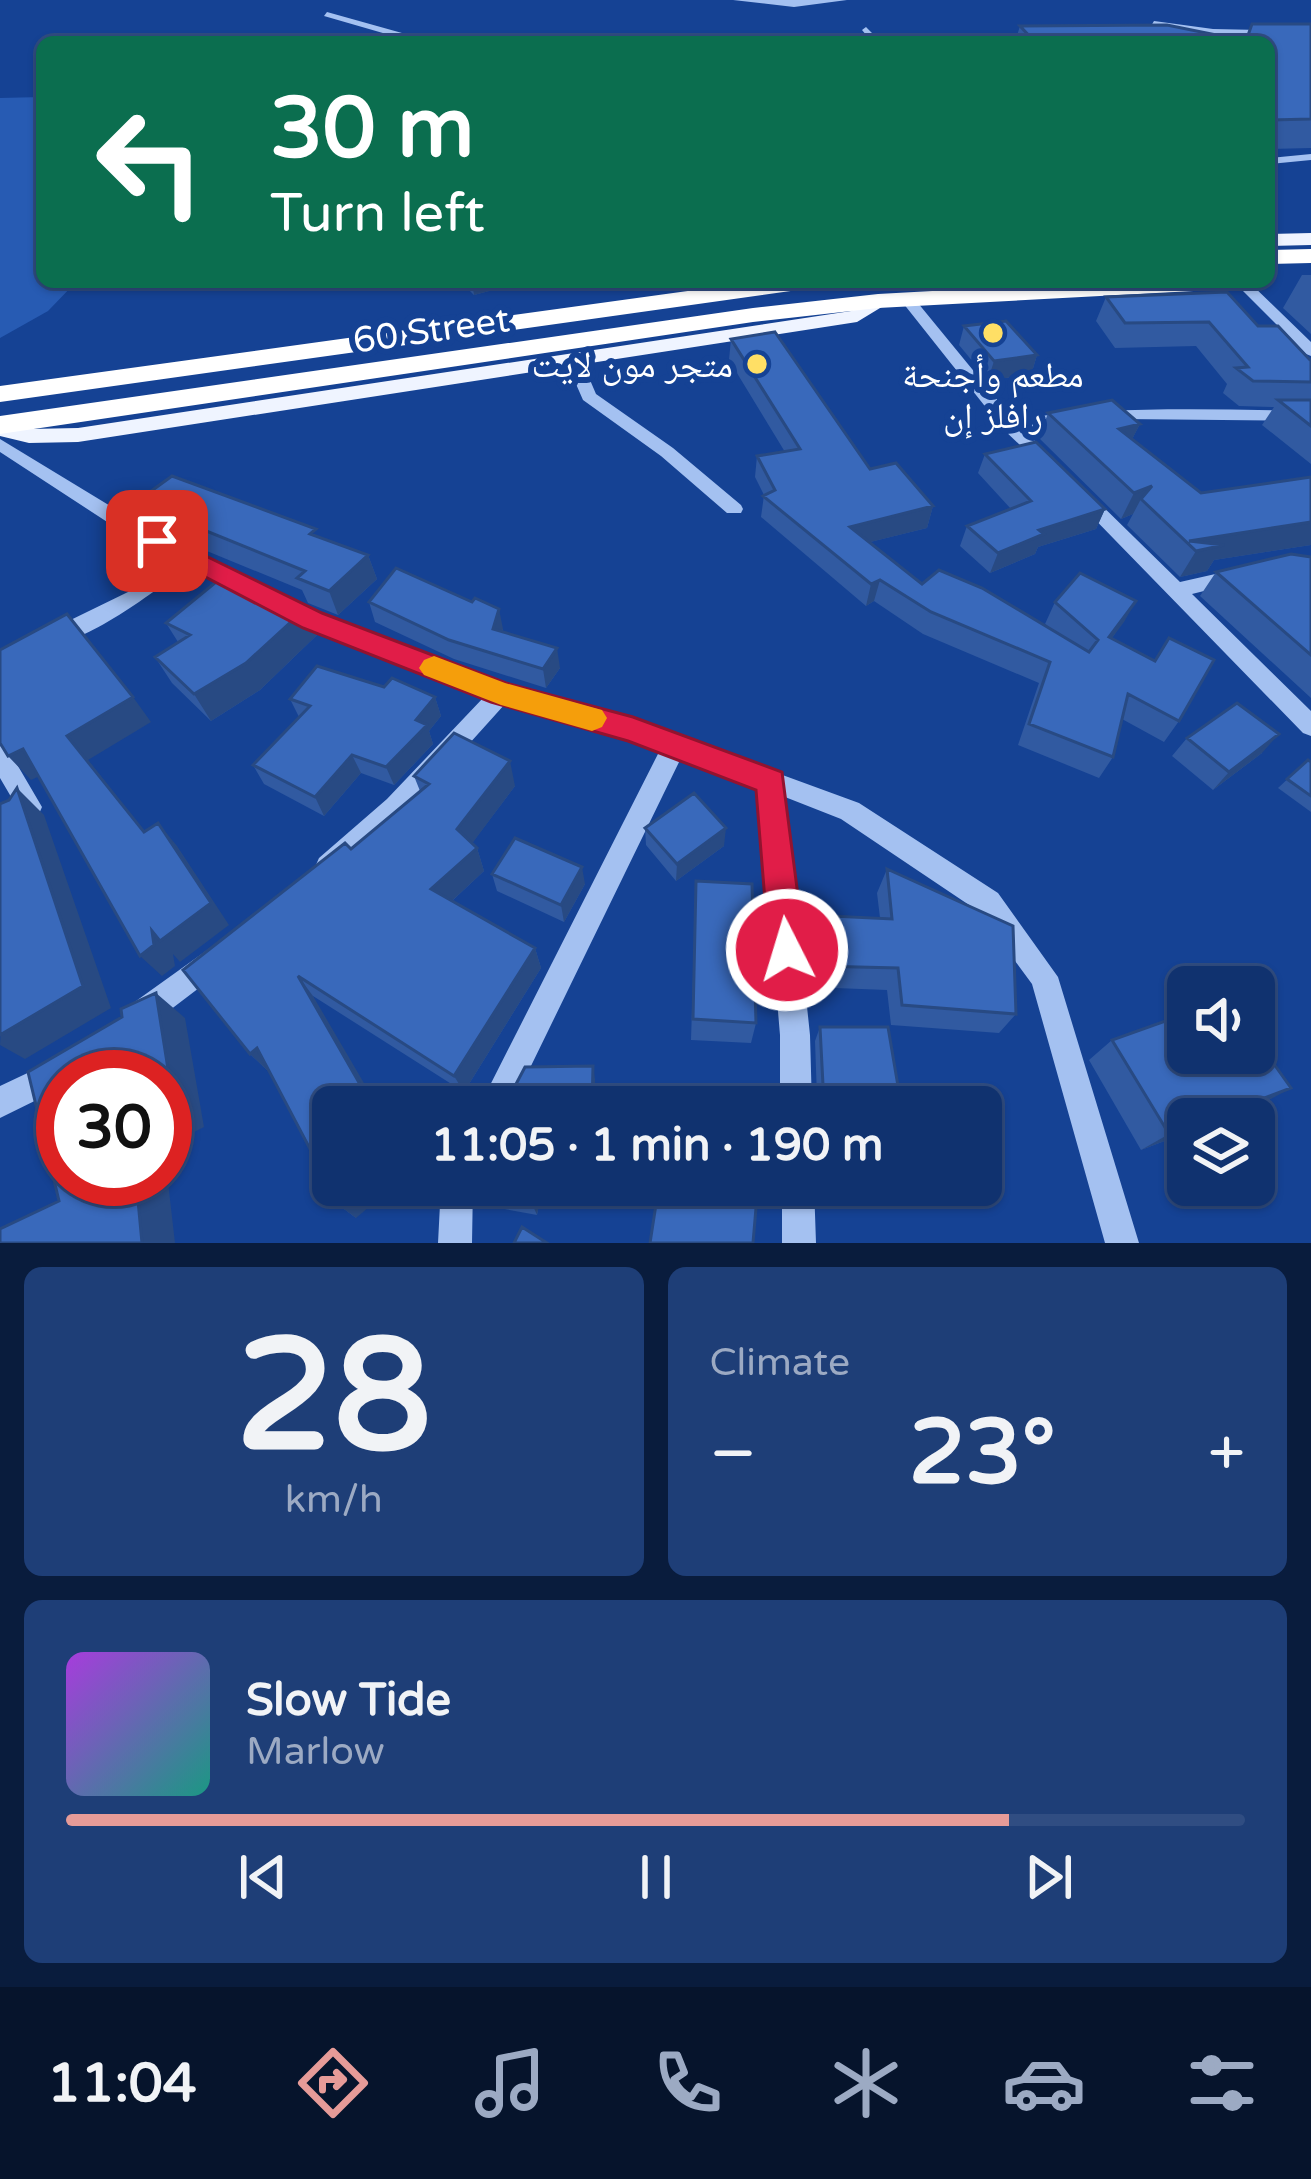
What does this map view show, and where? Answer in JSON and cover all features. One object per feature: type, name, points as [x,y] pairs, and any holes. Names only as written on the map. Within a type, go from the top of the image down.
[{"type":"highway","points":[[1275,257],[1311,256]]},
{"type":"highway","points":[[1275,280],[1311,279]]},
{"type":"highway","name":"60 Street","points":[[0,394],[702,288]]},
{"type":"highway","name":"60 Street","points":[[0,427],[530,358],[754,315],[878,302],[1123,288]]},
{"type":"main road","points":[[1275,240],[1311,239]]},
{"type":"main road","points":[[530,358],[573,359],[857,316],[878,302]]},
{"type":"street","points":[[737,0],[783,5],[843,0]]},
{"type":"street","points":[[1065,0],[1099,0]]},
{"type":"street","points":[[327,14],[403,36]]},
{"type":"street","points":[[1154,24],[1213,32],[1311,34]]},
{"type":"street","points":[[866,30],[872,36]]},
{"type":"street","points":[[1275,161],[1311,158]]},
{"type":"street","points":[[1247,288],[1311,351]]},
{"type":"street","points":[[908,300],[1009,424],[1311,726]]},
{"type":"street","points":[[573,359],[589,397],[667,452],[734,509]]},
{"type":"street","points":[[1009,424],[1157,412],[1311,416]]},
{"type":"street","points":[[0,444],[128,526],[313,620],[501,694],[675,745],[850,812],[988,902],[1044,977],[1122,1243]]},
{"type":"street","points":[[38,646],[135,597],[187,556]]},
{"type":"street","points":[[1175,590],[1244,574]]},
{"type":"street","points":[[310,883],[396,807],[501,694]]},
{"type":"street","points":[[505,1086],[675,745]]},
{"type":"street","points":[[0,756],[30,807],[26,815],[0,829]]},
{"type":"street","points":[[771,782],[796,1086]]},
{"type":"street","points":[[115,1035],[239,939]]},
{"type":"street","points":[[0,1102],[36,1084]]},
{"type":"street","points":[[455,1243],[456,1206]]},
{"type":"street","points":[[798,1206],[799,1243]]},
{"type":"shaded area","points":[[36,97],[36,288],[70,288],[48,311],[0,338],[0,98]]},
{"type":"building","points":[[1252,24],[1311,24],[1311,119],[1275,120],[1275,36],[1248,36]]},
{"type":"building","points":[[1167,25],[1221,36],[1029,36],[1020,26]]},
{"type":"building","points":[[1227,292],[1258,326],[1278,326],[1311,361],[1311,382],[1253,381],[1236,368],[1248,367],[1209,322],[1125,323],[1106,297]]},
{"type":"building","points":[[1006,321],[1037,355],[994,361],[964,326]]},
{"type":"building","points":[[775,332],[870,469],[896,463],[933,506],[850,527],[922,584],[939,570],[982,588],[1089,652],[1098,640],[1055,602],[1080,573],[1136,601],[1109,637],[1155,661],[1169,638],[1214,660],[1179,721],[1128,694],[1113,757],[1029,724],[1050,662],[931,612],[880,580],[871,584],[763,496],[775,490],[757,456],[800,449],[731,339]]},
{"type":"building","points":[[1112,400],[1140,424],[1119,429],[1201,493],[1311,477],[1311,522],[1189,541],[1224,545],[1196,551],[1141,499],[1152,486],[1134,493],[1048,413]]},
{"type":"building","points":[[1278,400],[1311,400],[1311,426]]},
{"type":"building","points":[[1036,442],[1105,509],[1039,530],[1044,534],[998,553],[967,526],[1031,501],[985,454]]},
{"type":"building","points":[[172,476],[316,529],[310,534],[368,555],[329,591],[297,578],[305,571],[189,524],[195,519],[143,497]]},
{"type":"building","points":[[1291,554],[1311,557],[1311,655],[1216,572]]},
{"type":"building","points":[[396,568],[499,609],[493,629],[557,648],[543,669],[449,640],[369,602]]},
{"type":"building","points":[[216,582],[265,606],[277,595],[306,608],[246,663],[194,694],[155,657],[190,635],[166,623]]},
{"type":"building","points":[[67,614],[133,697],[67,736],[144,832],[158,823],[211,903],[160,941],[152,931],[154,945],[140,956],[23,749],[8,756],[0,743],[0,650]]},
{"type":"building","points":[[317,666],[384,687],[392,678],[435,697],[416,720],[427,725],[386,767],[352,755],[315,797],[253,765],[310,706],[290,699]]},
{"type":"building","points":[[1237,703],[1279,734],[1229,772],[1187,738]]},
{"type":"building","points":[[454,733],[510,761],[457,829],[477,848],[431,889],[535,948],[454,1076],[298,976],[361,1086],[312,1086],[312,1153],[257,1048],[250,1054],[183,970],[345,843],[351,849],[429,784],[414,776]]},
{"type":"building","points":[[1311,762],[1311,796],[1287,779]]},
{"type":"building","points":[[17,788],[83,986],[0,1035],[0,804]]},
{"type":"building","points":[[694,793],[726,828],[677,864],[645,828]]},
{"type":"building","points":[[515,838],[582,867],[561,905],[492,874]]},
{"type":"building","points":[[887,869],[1013,926],[1016,1014],[902,1005],[898,968],[817,966],[811,915],[892,919]]},
{"type":"building","points":[[696,881],[752,884],[756,1023],[693,1019]]},
{"type":"building","points":[[156,993],[165,1050],[66,1050],[122,1017],[121,1009]]},
{"type":"building","points":[[1167,1020],[1167,1074],[1275,1074],[1275,1066],[1291,1088],[1265,1098],[1167,1098],[1167,1131],[1112,1040]]},
{"type":"building","points":[[820,1027],[888,1027],[898,1086],[823,1085]]},
{"type":"building","points":[[593,1066],[593,1086],[515,1086],[525,1067]]},
{"type":"building","points":[[36,1067],[36,1105],[28,1072]]},
{"type":"building","points":[[48,1206],[139,1206],[142,1243],[0,1243],[0,1229]]},
{"type":"building","points":[[656,1206],[756,1206],[753,1243],[650,1243]]},
{"type":"building","points":[[522,1227],[547,1243],[514,1243]]},
{"type":"slow traffic","points":[[434,668],[501,694],[592,718]]},
{"type":"place","name":"مطعم وأجنحة رافلز إن","points":[[993,333]]},
{"type":"place","name":"متجر مون لايت","points":[[757,364]]},
{"type":"route","points":[[157,541],[313,620],[501,694],[633,730],[771,782],[787,950]]}]
